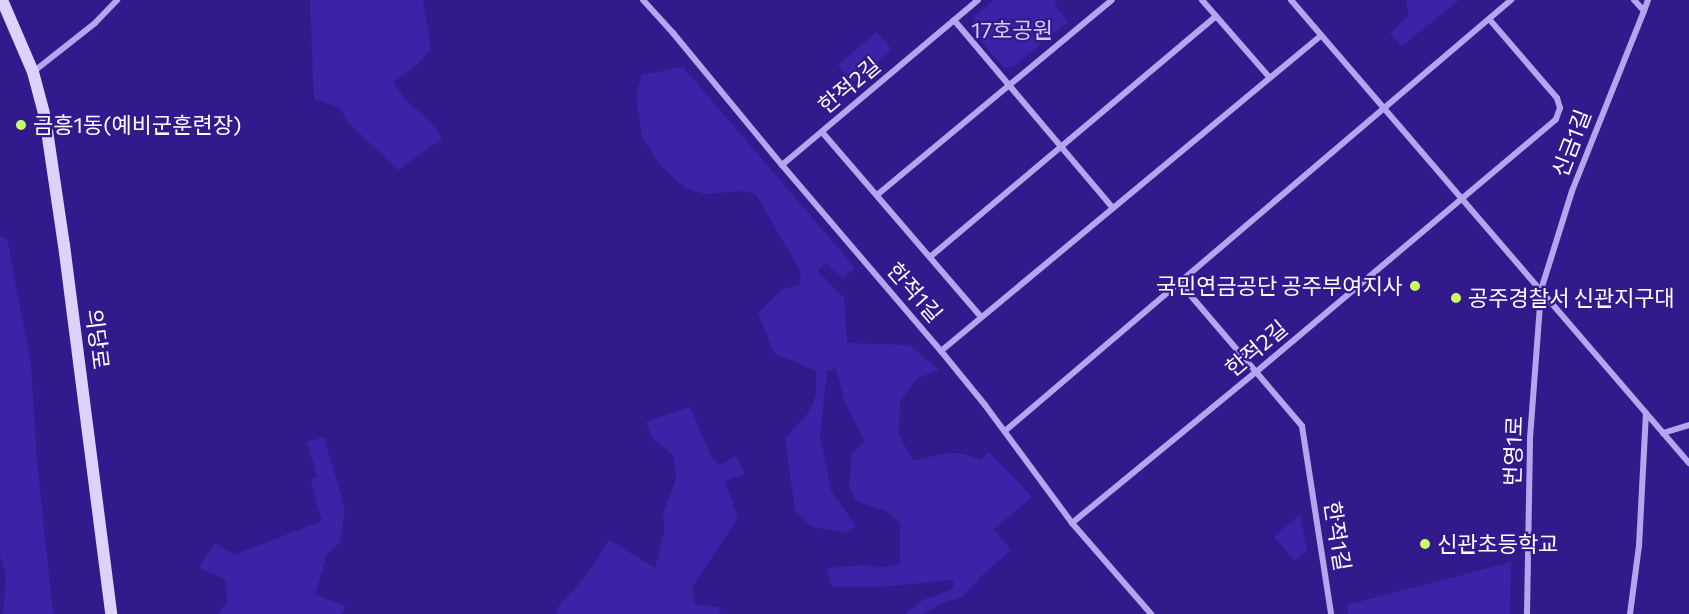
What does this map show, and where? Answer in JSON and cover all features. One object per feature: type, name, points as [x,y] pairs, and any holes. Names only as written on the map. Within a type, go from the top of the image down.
[{"type":"main road","name":"의당로","points":[[2,0],[33,72],[45,117],[63,234],[111,614]]},
{"type":"street","points":[[33,72],[95,23],[117,0]]},
{"type":"street","name":"한적1길","points":[[643,0],[674,33],[941,351],[1005,431],[1072,523],[1151,614]]},
{"type":"street","name":"한적2길","points":[[783,165],[978,0]]},
{"type":"street","points":[[877,195],[1112,0]]},
{"type":"street","points":[[1202,0],[1269,78]]},
{"type":"street","points":[[1291,0],[1689,463]]},
{"type":"street","points":[[1005,431],[1511,0]]},
{"type":"street","points":[[1634,0],[1644,10]]},
{"type":"street","name":"신금1길","points":[[1541,290],[1572,191],[1648,0]]},
{"type":"street","points":[[930,257],[1216,16]]},
{"type":"street","name":"한적2길","points":[[1072,523],[1256,372],[1556,119],[1560,108],[1557,98],[1489,18]]},
{"type":"street","points":[[954,20],[1113,208]]},
{"type":"street","points":[[941,351],[1321,35]]},
{"type":"street","name":"한적2길","points":[[822,132],[981,317]]},
{"type":"street","name":"한적1길","points":[[1180,283],[1302,426],[1331,614]]},
{"type":"street","name":"번영1로","points":[[1527,614],[1530,438],[1541,290]]},
{"type":"street","points":[[1630,614],[1639,546],[1646,412]]},
{"type":"street","points":[[1663,433],[1689,425]]},
{"type":"green space","points":[[310,0],[423,0],[431,48],[417,65],[393,82],[405,99],[436,127],[442,139],[398,170],[348,122],[340,108],[314,99]]},
{"type":"green space","name":"17호공원","points":[[994,0],[1058,0],[1054,4],[1068,22],[1013,67],[1004,68],[972,30],[975,16]]},
{"type":"green space","points":[[1406,0],[1459,0],[1402,46],[1390,33],[1409,16]]},
{"type":"green space","points":[[877,32],[892,50],[853,82],[838,65]]},
{"type":"green space","points":[[683,67],[855,268],[843,279],[826,263],[818,271],[844,298],[847,343],[909,345],[939,370],[918,378],[900,401],[899,435],[913,461],[947,453],[963,454],[980,460],[989,452],[1032,497],[994,529],[1011,550],[980,577],[964,596],[943,603],[923,614],[905,614],[923,600],[954,589],[953,580],[879,587],[832,587],[827,568],[866,565],[879,568],[900,564],[900,523],[886,511],[856,501],[849,487],[852,454],[865,442],[845,402],[836,369],[827,371],[820,437],[831,491],[856,526],[845,532],[812,527],[795,510],[785,438],[810,411],[816,395],[816,371],[774,353],[758,313],[781,290],[799,285],[801,272],[757,196],[746,191],[705,194],[685,188],[662,167],[642,137],[636,94],[642,75]]},
{"type":"green space","points":[[0,237],[7,239],[31,365],[37,461],[53,614],[3,614],[6,576],[0,555]]},
{"type":"green space","points":[[690,407],[712,458],[721,465],[736,455],[745,474],[725,481],[738,518],[692,587],[695,604],[718,607],[722,611],[718,614],[556,614],[558,607],[586,576],[609,540],[655,568],[665,529],[663,514],[676,479],[674,456],[653,439],[646,422]]},
{"type":"green space","points":[[324,437],[345,510],[340,542],[327,554],[315,594],[346,607],[341,614],[218,614],[227,602],[226,580],[199,567],[215,543],[234,555],[322,521],[311,480],[317,476],[307,442]]},
{"type":"green space","points":[[1300,514],[1307,551],[1295,561],[1274,537]]},
{"type":"green space","points":[[1511,562],[1510,614],[1348,614],[1347,605]]},
{"type":"place","name":"금흥1동(예비군훈련장)","points":[[21,125]]},
{"type":"place","name":"국민연금공단 공주부여지사","points":[[1415,286]]},
{"type":"place","name":"공주경찰서 신관지구대","points":[[1456,298]]},
{"type":"place","name":"신관초등학교","points":[[1425,544]]}]
